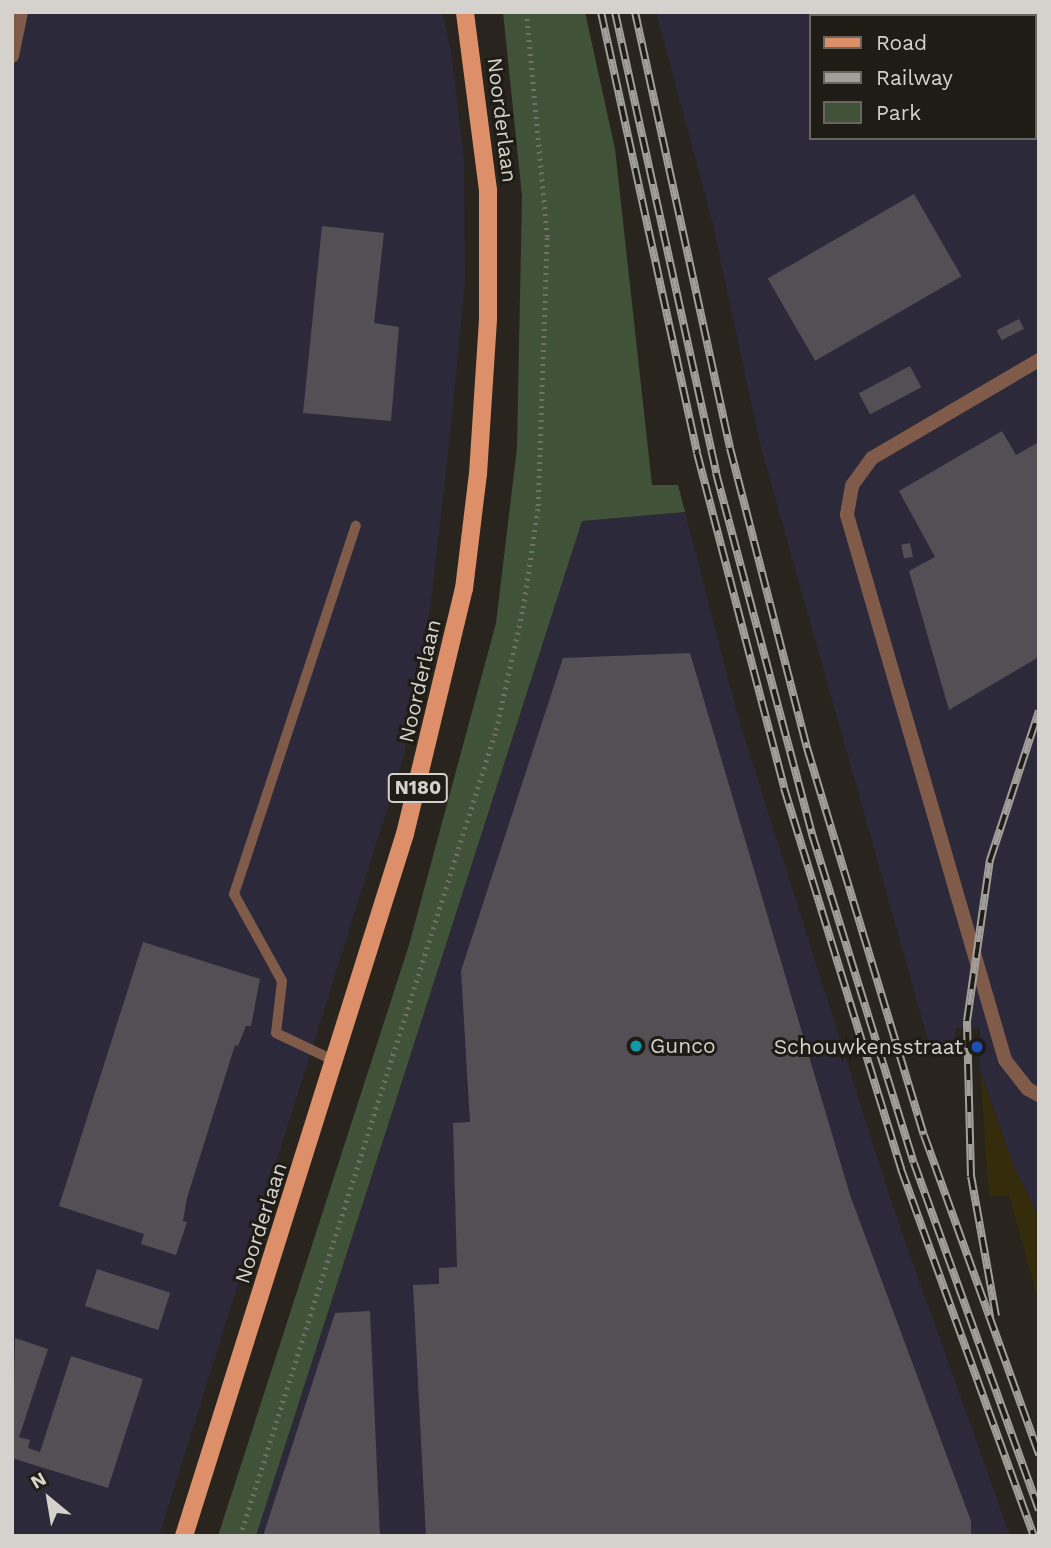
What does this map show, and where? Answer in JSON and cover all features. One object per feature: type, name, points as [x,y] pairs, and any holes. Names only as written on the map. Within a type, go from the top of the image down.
[{"type":"main road","name":"Noorderlaan","points":[[184,1536],[405,834],[464,589],[479,461],[488,319],[488,216],[465,12]]},
{"type":"street","points":[[12,56],[21,12]]},
{"type":"street","points":[[1039,360],[900,438],[860,472],[852,486],[848,515],[925,792],[1005,1060],[1028,1089],[1039,1095]]},
{"type":"lane","points":[[335,1061],[276,1033],[282,981],[234,894],[356,526]]},
{"type":"path","points":[[240,1536],[492,744],[523,608],[538,506],[547,250],[526,12]]},
{"type":"shaded area","points":[[12,12],[442,12],[451,51],[464,159],[465,280],[452,418],[431,602],[404,755],[159,1536],[12,1536]]},
{"type":"shaded area","points":[[656,12],[1039,12],[1039,1218],[1013,1164],[980,1071],[980,1028],[956,1028],[953,1052],[932,1054],[760,444],[712,220]]},
{"type":"shaded area","name":"Gunco","points":[[685,512],[738,717],[891,1201],[1010,1536],[256,1536],[582,521]]},
{"type":"green space","points":[[503,12],[585,12],[615,149],[652,485],[678,485],[685,512],[582,521],[256,1536],[218,1536],[409,945],[496,623],[517,448],[522,196]]},
{"type":"sand","points":[[980,1071],[1013,1164],[1039,1218],[1039,1303],[1009,1195],[989,1197]]},
{"type":"building","points":[[914,194],[962,276],[815,361],[768,278]]},
{"type":"building","points":[[322,226],[384,233],[374,323],[399,327],[391,421],[303,413]]},
{"type":"building","points":[[1019,319],[1024,329],[1002,340],[997,330]]},
{"type":"building","points":[[910,366],[921,387],[870,414],[859,393]]},
{"type":"building","points":[[1002,431],[1016,455],[1039,442],[1039,657],[949,710],[909,571],[935,557],[899,491]]},
{"type":"building","points":[[910,543],[913,557],[904,559],[901,545]]},
{"type":"building","name":"Gunco","points":[[690,653],[850,1195],[971,1521],[971,1536],[426,1536],[413,1285],[439,1284],[439,1268],[457,1267],[453,1123],[470,1122],[461,971],[563,658]]},
{"type":"building","points":[[143,942],[260,979],[251,1026],[246,1026],[238,1046],[235,1045],[187,1198],[183,1221],[187,1222],[176,1255],[141,1244],[144,1234],[59,1206]]},
{"type":"building","points":[[97,1269],[170,1293],[158,1330],[85,1306]]},
{"type":"building","points":[[370,1311],[380,1536],[263,1536],[335,1313]]},
{"type":"building","points":[[15,1338],[48,1349],[19,1437],[30,1440],[28,1448],[40,1452],[71,1356],[143,1379],[108,1488],[12,1458]]},
{"type":"railway","points":[[601,12],[697,453],[784,788],[901,1169],[1034,1536]]},
{"type":"railway","points":[[615,12],[716,473],[812,834],[914,1163],[1039,1510]]},
{"type":"railway","points":[[635,12],[730,448],[807,748],[924,1135],[1039,1455]]},
{"type":"railway","points":[[996,1316],[971,1176],[967,1021],[990,860],[1039,711]]},
{"type":"place","name":"Gunco","points":[[636,1046]]},
{"type":"place","name":"Schouwkensstraat","points":[[977,1047]]}]
